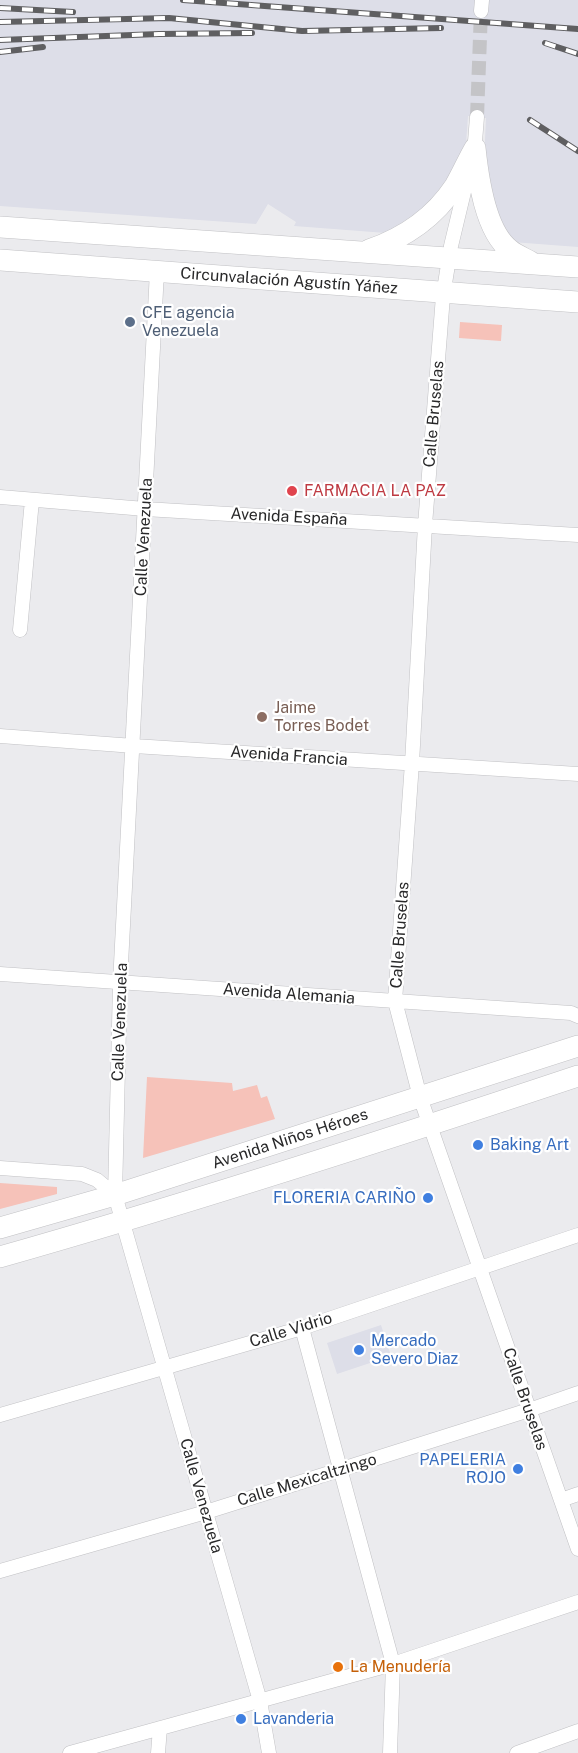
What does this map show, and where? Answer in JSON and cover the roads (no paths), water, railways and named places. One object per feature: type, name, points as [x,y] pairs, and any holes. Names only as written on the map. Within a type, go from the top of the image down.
[{"type":"main road","points":[[364,252],[387,244],[410,232],[434,212],[454,186],[475,148]]},
{"type":"main road","points":[[475,148],[479,186],[492,225],[508,249],[534,264]]},
{"type":"main road","name":"Circunvalación Agustín Yáñez","points":[[0,227],[578,267]]},
{"type":"main road","name":"Circunvalación Agustín Yáñez","points":[[0,260],[578,302]]},
{"type":"main road","name":"Avenida Niños Héroes","points":[[0,1228],[115,1195],[578,1046]]},
{"type":"main road","name":"Avenida Niños Héroes","points":[[0,1257],[123,1223],[578,1076]]},
{"type":"street","name":"Calle Bruselas","points":[[477,117],[475,148],[449,258],[444,292],[425,525],[412,764],[395,1001],[420,1097],[578,1549]]},
{"type":"street","name":"Calle Venezuela","points":[[157,271],[120,983],[115,1195],[260,1701],[269,1753]]},
{"type":"street","name":"Avenida España","points":[[0,498],[145,509],[578,534]]},
{"type":"street","points":[[20,630],[32,500]]},
{"type":"street","name":"Avenida Francia","points":[[0,736],[578,774]]},
{"type":"street","name":"Avenida Alemania","points":[[0,974],[571,1013],[578,1016]]},
{"type":"street","points":[[0,1168],[82,1174],[97,1180],[115,1195]]},
{"type":"street","name":"Calle Vidrio","points":[[0,1415],[302,1328],[578,1235]]},
{"type":"street","points":[[302,1328],[393,1664],[390,1753]]},
{"type":"street","name":"Calle Mexicaltzingo","points":[[0,1571],[206,1512],[578,1394]]},
{"type":"street","points":[[561,1500],[578,1494]]},
{"type":"street","points":[[70,1753],[393,1664],[578,1602]]},
{"type":"street","points":[[158,1753],[160,1728]]},
{"type":"street","points":[[517,1753],[578,1731]]},
{"type":"tunnel","points":[[477,117],[481,11]]},
{"type":"railway","points":[[183,0],[578,29]]},
{"type":"railway","points":[[0,8],[73,12]]},
{"type":"railway","points":[[0,22],[169,18],[302,31],[441,28]]},
{"type":"railway","points":[[0,40],[252,33]]},
{"type":"railway","points":[[545,43],[578,54]]},
{"type":"railway","points":[[0,52],[43,47]]},
{"type":"railway","points":[[530,120],[578,151]]},
{"type":"place","name":"CFE agencia Venezuela","points":[[130,322]]},
{"type":"place","name":"FARMACIA LA PAZ","points":[[292,491]]},
{"type":"place","name":"Jaime Torres Bodet","points":[[262,717]]},
{"type":"place","name":"Baking Art","points":[[478,1145]]},
{"type":"place","name":"FLORERIA CARIÑO","points":[[428,1198]]},
{"type":"place","name":"Mercado Severo Diaz","points":[[359,1350]]},
{"type":"place","name":"PAPELERIA ROJO","points":[[518,1469]]},
{"type":"place","name":"La Menudería","points":[[338,1667]]},
{"type":"place","name":"Lavanderia","points":[[241,1719]]}]
